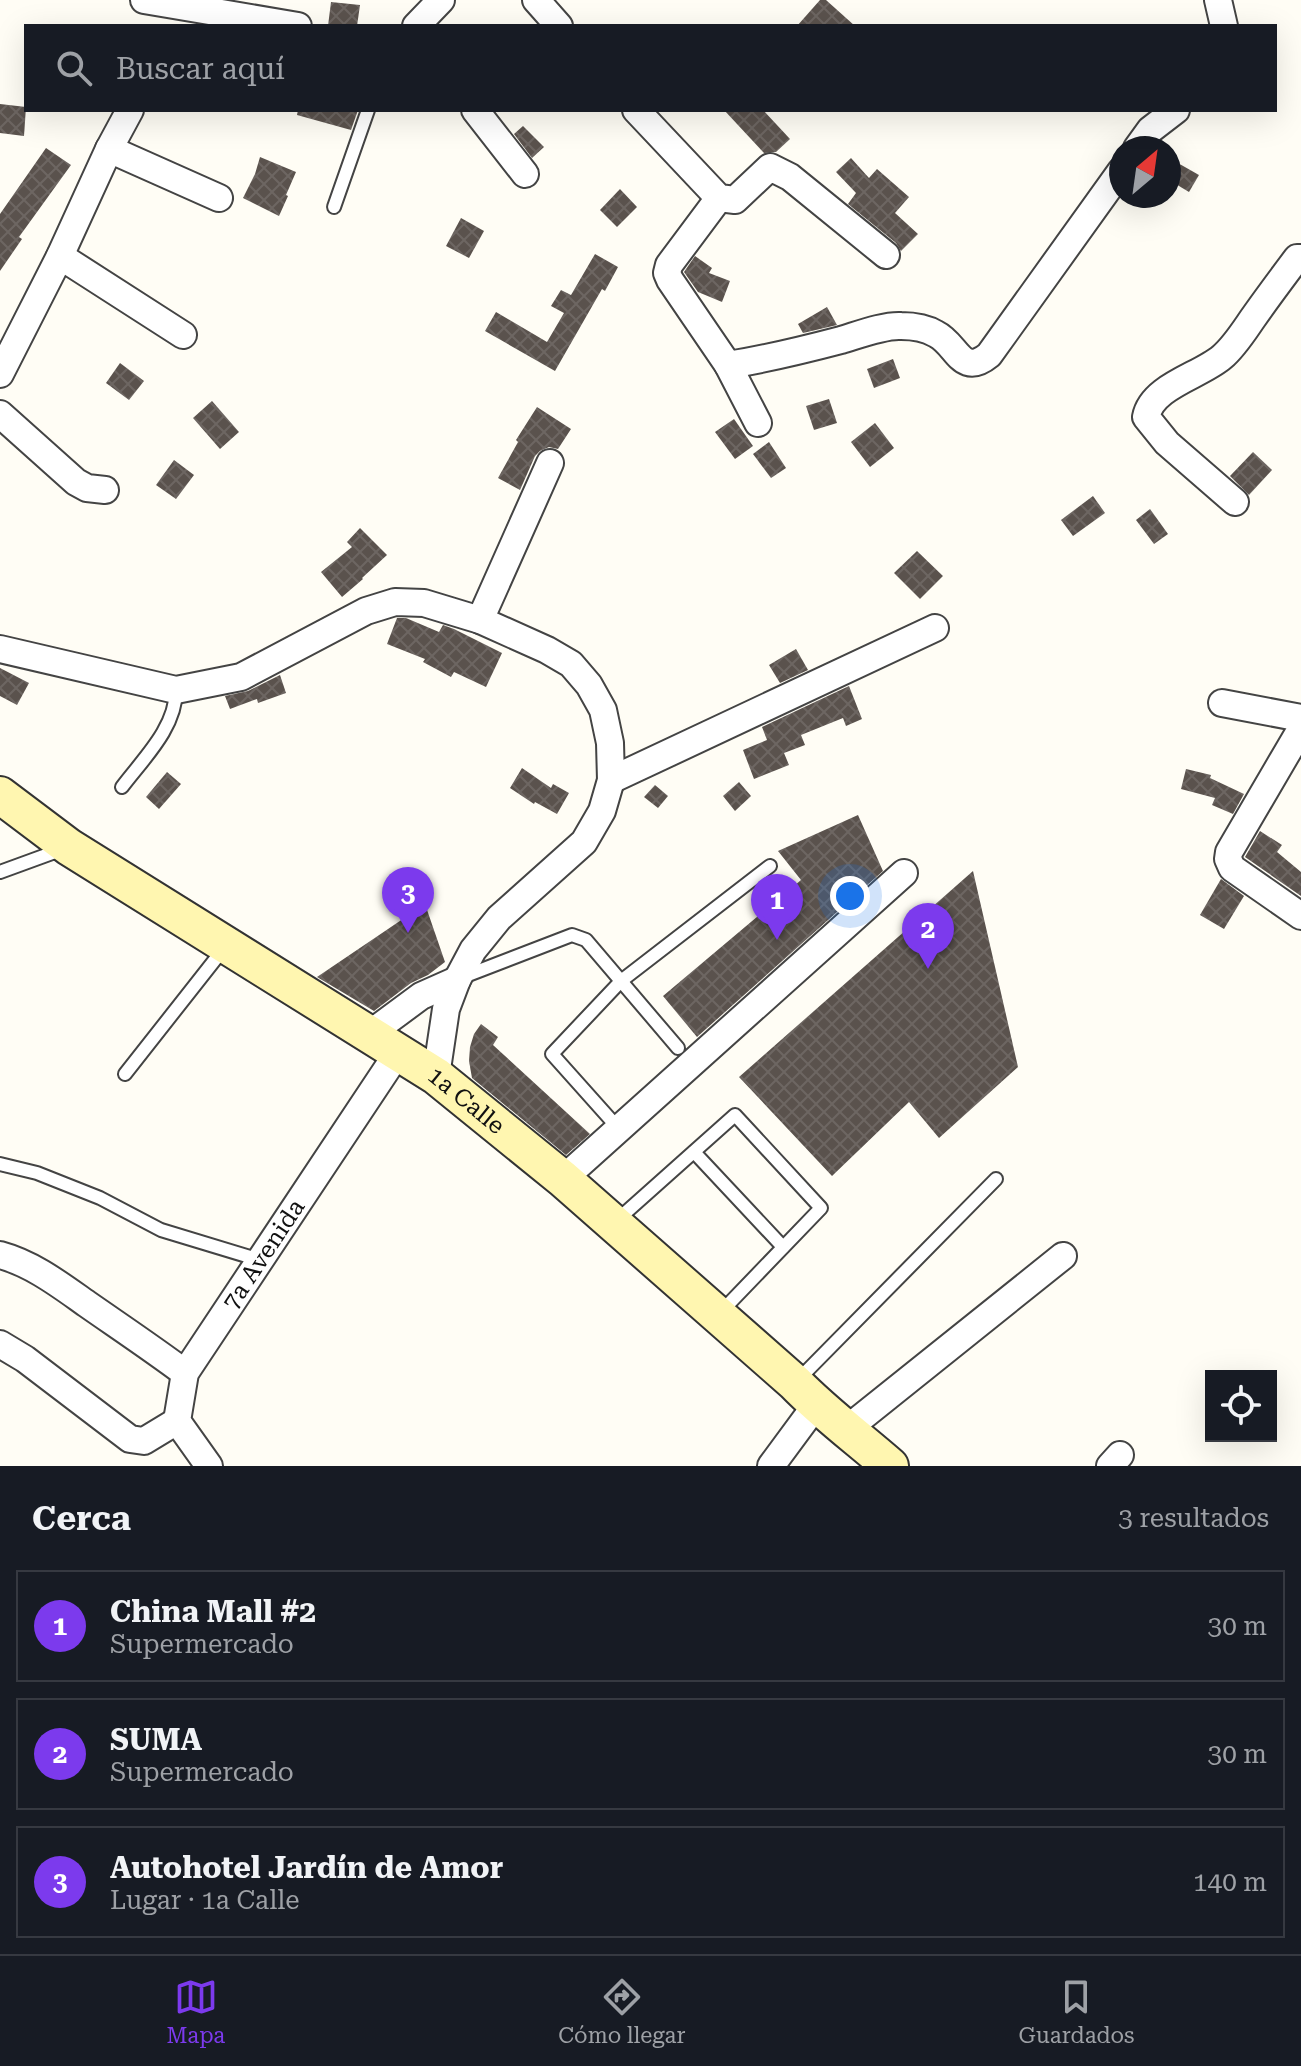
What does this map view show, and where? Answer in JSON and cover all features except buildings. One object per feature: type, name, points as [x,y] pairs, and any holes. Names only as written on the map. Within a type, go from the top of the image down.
[{"type":"main road","name":"1a Calle","points":[[0,795],[69,847],[436,1076],[563,1179],[890,1466]]},
{"type":"street","points":[[144,0],[181,17],[272,24]]},
{"type":"street","points":[[418,24],[441,0]]},
{"type":"street","points":[[536,0],[557,24]]},
{"type":"street","points":[[1218,0],[1224,24]]},
{"type":"street","points":[[0,374],[129,112]]},
{"type":"street","points":[[477,112],[525,174]]},
{"type":"street","points":[[638,112],[719,198],[735,200],[770,167],[790,177],[886,255]]},
{"type":"street","points":[[1146,136],[1173,112]]},
{"type":"street","points":[[109,149],[219,198]]},
{"type":"street","points":[[728,365],[776,357],[897,325],[918,327],[939,335],[962,359],[971,364],[980,362],[989,355],[1109,188]]},
{"type":"street","points":[[719,198],[669,265],[667,273],[728,365],[758,423]]},
{"type":"street","points":[[1235,502],[1167,443],[1146,417],[1148,407],[1187,377],[1222,357],[1300,255]]},
{"type":"street","points":[[60,256],[183,335]]},
{"type":"street","points":[[0,414],[76,482],[87,488],[105,490]]},
{"type":"street","points":[[480,620],[550,463]]},
{"type":"street","points":[[0,649],[176,690],[241,677],[366,611],[395,602],[424,603],[480,620],[571,664],[589,685],[603,710],[610,743],[611,780],[602,811],[584,842],[499,918],[473,950],[446,1009],[436,1076]]},
{"type":"street","points":[[611,780],[935,628]]},
{"type":"street","points":[[1222,703],[1301,718]]},
{"type":"street","points":[[1301,729],[1229,852],[1228,859],[1232,868],[1301,916]]},
{"type":"street","points":[[563,1179],[904,873]]},
{"type":"street","name":"7a Avenida","points":[[177,1421],[185,1373],[260,1260],[385,1042],[421,996],[457,980]]},
{"type":"street","points":[[0,1255],[42,1273],[185,1373]]},
{"type":"street","points":[[847,1429],[1063,1256]]},
{"type":"street","points":[[0,1344],[25,1359],[130,1439],[144,1441],[177,1421],[209,1466]]},
{"type":"street","points":[[771,1466],[805,1394]]},
{"type":"lane","points":[[334,207],[367,112]]},
{"type":"lane","points":[[122,787],[171,718],[176,690]]},
{"type":"lane","points":[[0,872],[69,847]]},
{"type":"lane","points":[[619,1129],[552,1054],[621,981],[770,866]]},
{"type":"lane","points":[[457,980],[572,935],[586,940],[678,1048]]},
{"type":"lane","points":[[125,1074],[227,944]]},
{"type":"lane","points":[[614,1224],[735,1115],[821,1208],[717,1315]]},
{"type":"lane","points":[[694,1152],[783,1247]]},
{"type":"lane","points":[[0,1164],[37,1173],[100,1198],[161,1230],[260,1260]]},
{"type":"lane","points":[[805,1394],[996,1179]]},
{"type":"place","name":"Autohotel Jardín de Amor","points":[[408,933]]},
{"type":"place","name":"China Mall #2","points":[[777,940]]},
{"type":"place","name":"SUMA","points":[[928,969]]}]
